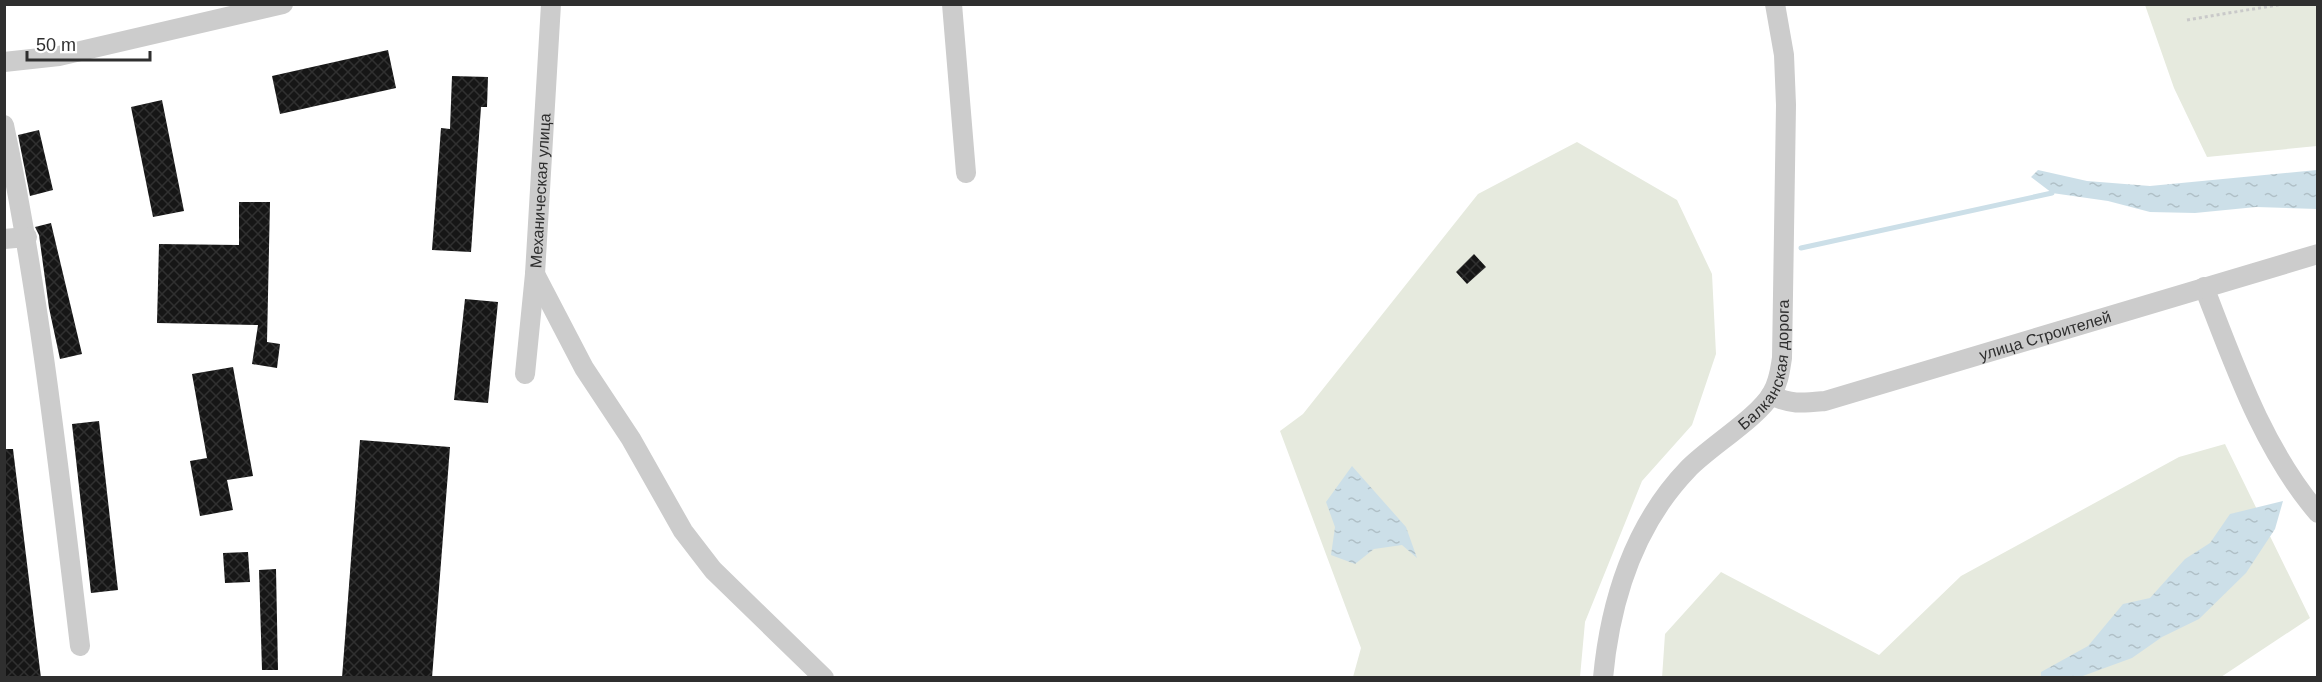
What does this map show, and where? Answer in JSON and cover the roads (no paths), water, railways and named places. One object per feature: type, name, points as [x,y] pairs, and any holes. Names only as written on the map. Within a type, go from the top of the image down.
[{"type":"street","points":[[4,62],[58,56],[283,4]]},
{"type":"street","name":"Механическая улица","points":[[525,374],[535,274],[551,4]]},
{"type":"street","points":[[952,4],[966,173]]},
{"type":"street","name":"Балканская дорога","points":[[1603,678],[1615,606],[1631,553],[1659,505],[1687,470],[1759,409],[1772,395],[1779,377],[1782,358],[1786,105],[1784,55],[1775,4]]},
{"type":"street","points":[[4,125],[27,237],[52,406],[80,646]]},
{"type":"street","points":[[4,239],[27,237]]},
{"type":"street","name":"улица Строителей","points":[[1772,395],[1798,404],[1825,401],[2318,254]]},
{"type":"street","points":[[535,274],[584,368],[631,439],[683,531],[713,570],[824,678]]},
{"type":"street","points":[[2204,287],[2259,420],[2283,462],[2318,513]]},
{"type":"water","points":[[2038,170],[2087,181],[2150,186],[2317,170],[2317,209],[2256,207],[2195,213],[2150,212],[2108,201],[2052,193],[2031,177]]},
{"type":"water","points":[[1352,466],[1406,527],[1417,558],[1402,545],[1374,549],[1355,564],[1331,555],[1335,527],[1326,502]]},
{"type":"water","points":[[2283,501],[2275,529],[2246,573],[2199,619],[2162,637],[2132,658],[2080,677],[2041,677],[2041,672],[2088,646],[2123,604],[2150,598],[2185,559],[2210,543],[2230,514]]},
{"type":"waterway","points":[[1801,248],[2052,193]]}]
